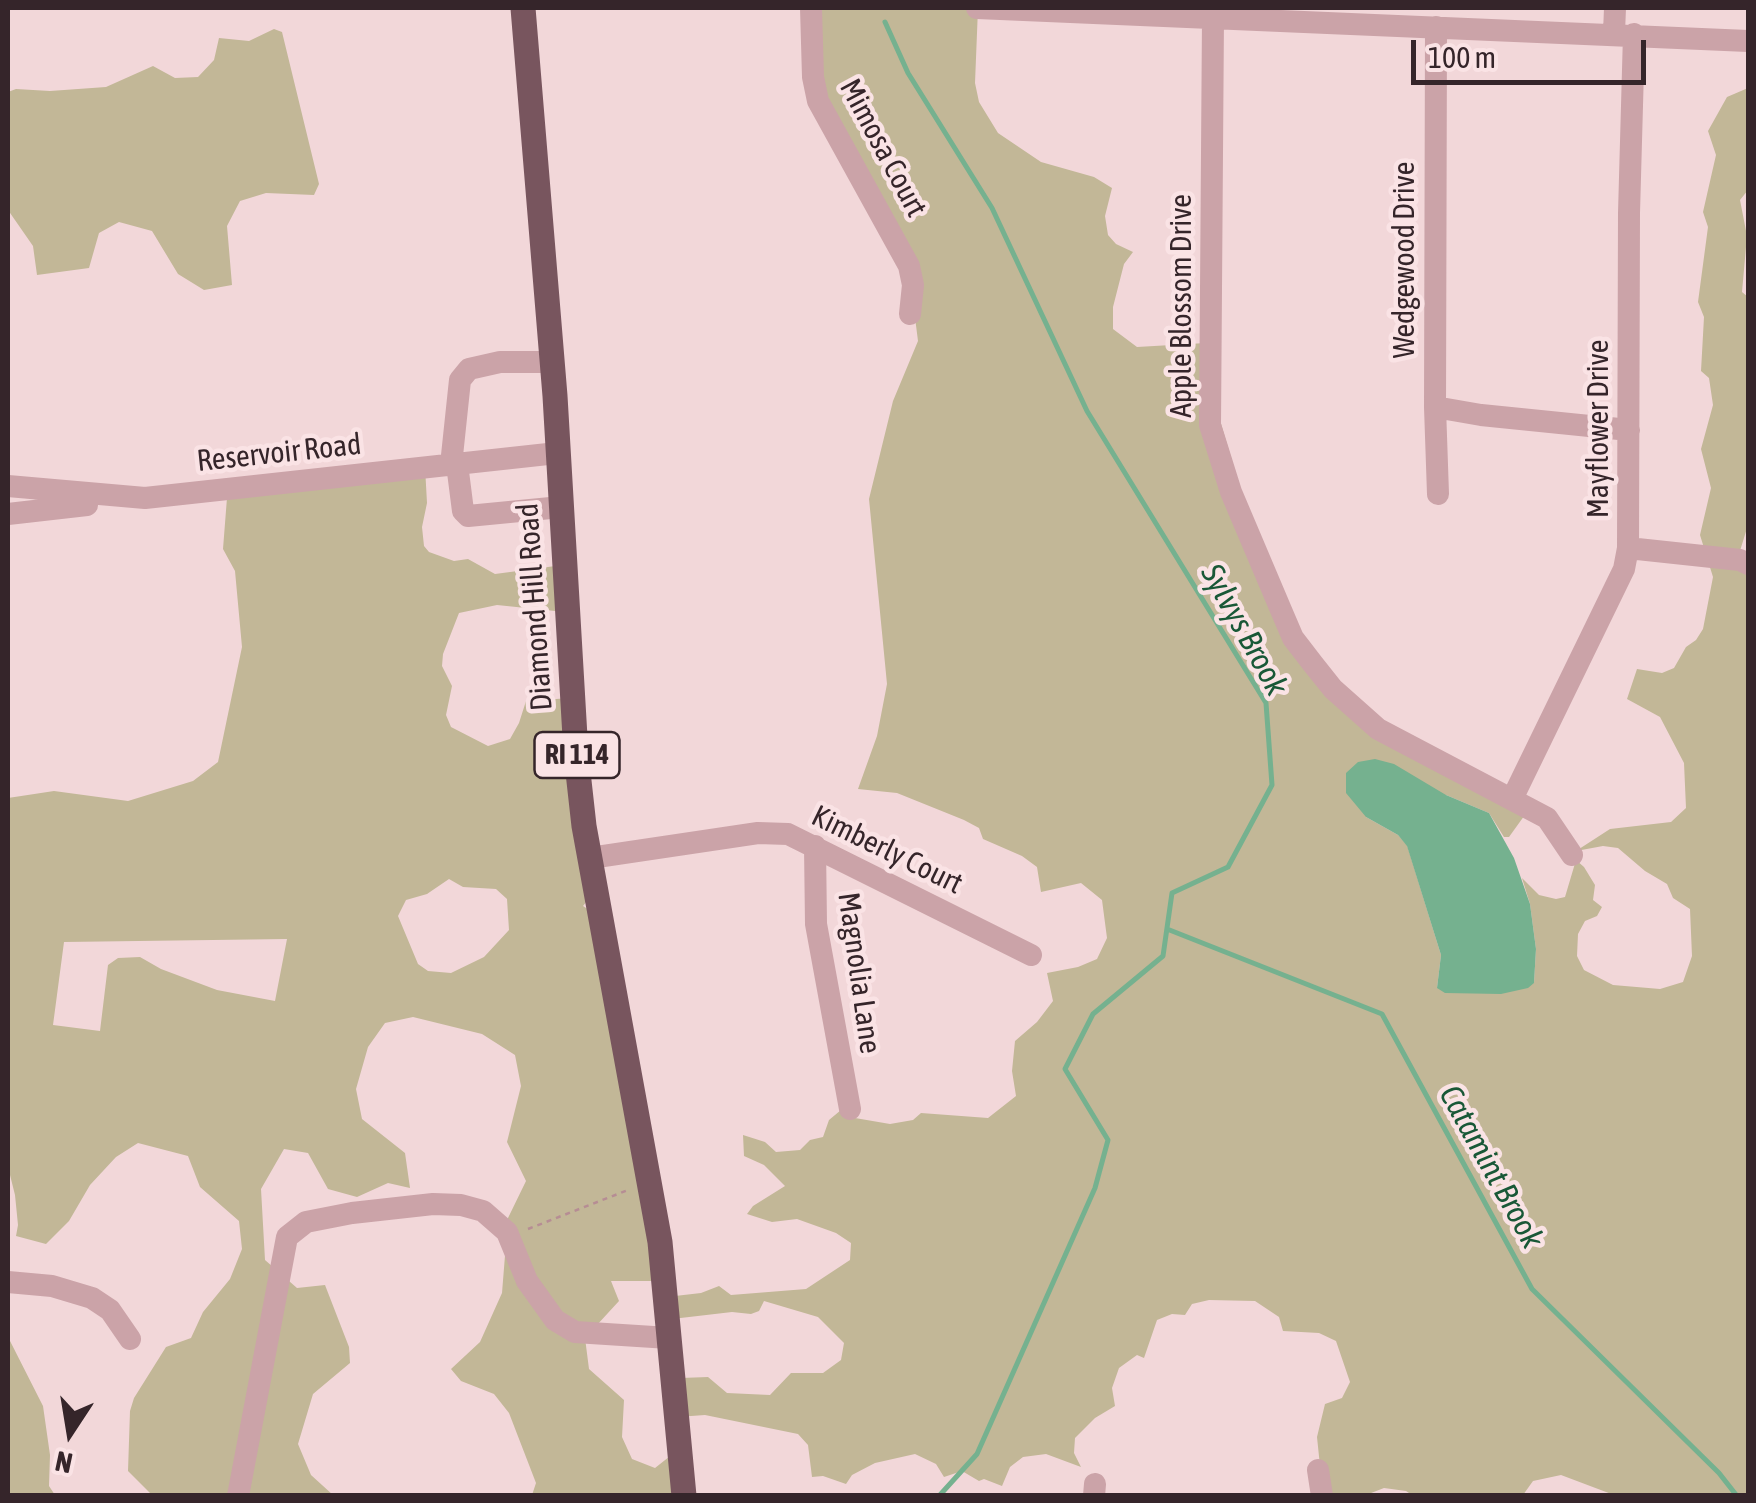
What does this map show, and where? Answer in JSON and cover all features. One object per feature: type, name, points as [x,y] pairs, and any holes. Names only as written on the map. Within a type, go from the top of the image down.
[{"type":"main road","name":"Diamond Hill Road","points":[[523,8],[552,362],[576,754],[590,858],[660,1242],[684,1496]]},
{"type":"street","name":"Mimosa Court","points":[[811,8],[813,77],[818,101],[904,254],[912,284],[910,314]]},
{"type":"street","points":[[976,8],[1748,41]]},
{"type":"street","name":"Mayflower Drive","points":[[1512,797],[1624,569],[1628,548],[1624,34],[1615,8]]},
{"type":"street","name":"Apple Blossom Drive","points":[[1213,17],[1210,425],[1232,492],[1293,638],[1333,689],[1378,729],[1547,818],[1572,856]]},
{"type":"street","name":"Wedgewood Drive","points":[[1436,26],[1438,494]]},
{"type":"street","points":[[552,362],[500,362],[469,369],[460,380],[454,464],[463,511],[468,516],[561,506]]},
{"type":"street","points":[[1435,407],[1629,430]]},
{"type":"street","name":"Reservoir Road","points":[[8,486],[145,498],[557,453]]},
{"type":"street","points":[[8,514],[145,498]]},
{"type":"street","points":[[1628,548],[1748,564]]},
{"type":"street","name":"Kimberly Court","points":[[590,858],[758,833],[788,834],[1031,955]]},
{"type":"street","name":"Magnolia Lane","points":[[815,846],[816,924],[850,1109]]},
{"type":"street","points":[[238,1496],[287,1238],[306,1222],[433,1204],[461,1205],[483,1212],[507,1232],[527,1281],[555,1320],[574,1332],[669,1338]]},
{"type":"street","points":[[8,1282],[52,1286],[92,1298],[110,1310],[130,1339]]},
{"type":"street","points":[[1318,1470],[1322,1496]]},
{"type":"path","points":[[507,1232],[523,1231],[650,1181]]},
{"type":"shaded area","points":[[817,8],[978,8],[975,83],[979,102],[998,133],[1041,162],[1094,177],[1112,188],[1105,216],[1108,235],[1133,252],[1124,264],[1113,307],[1113,329],[1137,347],[1206,343],[1210,387],[1270,588],[1351,706],[1532,805],[1509,837],[1504,837],[1489,813],[1446,795],[1366,817],[1398,835],[1407,845],[1441,955],[1437,988],[1534,983],[1536,949],[1522,878],[1539,895],[1565,897],[1576,860],[1595,885],[1593,900],[1602,907],[1597,916],[1585,921],[1578,934],[1577,956],[1584,970],[1613,985],[1660,989],[1683,982],[1692,956],[1690,909],[1673,898],[1667,884],[1618,848],[1603,846],[1576,851],[1610,829],[1671,822],[1686,808],[1684,763],[1660,717],[1627,699],[1637,669],[1662,673],[1674,668],[1703,629],[1713,577],[1700,535],[1711,488],[1701,449],[1713,405],[1709,378],[1701,371],[1704,317],[1698,302],[1708,227],[1703,212],[1716,155],[1708,131],[1727,97],[1748,88],[1748,190],[1740,200],[1747,236],[1742,292],[1748,297],[1748,525],[1739,554],[1748,573],[1748,1495],[1614,1495],[1561,1475],[1533,1481],[1523,1495],[1412,1495],[1384,1488],[1366,1495],[1323,1495],[1317,1437],[1325,1404],[1342,1398],[1350,1382],[1336,1341],[1319,1333],[1283,1331],[1279,1317],[1255,1301],[1209,1300],[1192,1304],[1185,1315],[1172,1314],[1157,1320],[1144,1358],[1137,1355],[1119,1368],[1112,1388],[1115,1406],[1095,1418],[1075,1438],[1074,1453],[1081,1467],[1046,1454],[1023,1457],[1010,1467],[1002,1486],[984,1479],[979,1481],[962,1471],[944,1477],[936,1464],[915,1454],[875,1463],[852,1475],[846,1484],[823,1476],[812,1477],[808,1445],[798,1434],[705,1415],[677,1417],[681,1378],[708,1377],[727,1393],[770,1395],[791,1373],[823,1373],[841,1360],[844,1343],[818,1317],[764,1301],[759,1311],[751,1314],[732,1312],[672,1319],[675,1296],[719,1286],[731,1295],[806,1289],[850,1260],[851,1243],[836,1233],[797,1219],[772,1222],[747,1214],[785,1186],[764,1165],[744,1156],[743,1135],[765,1142],[776,1152],[800,1150],[810,1140],[823,1137],[829,1120],[847,1105],[855,1118],[890,1124],[913,1120],[921,1113],[988,1118],[1016,1096],[1012,1071],[1015,1041],[1053,1001],[1047,973],[1097,959],[1107,938],[1102,900],[1081,883],[1041,892],[1037,867],[983,839],[979,828],[897,793],[858,789],[877,736],[887,684],[869,499],[893,401],[918,341],[911,286],[820,96]]},
{"type":"shaded area","points":[[274,29],[282,32],[319,184],[314,195],[266,193],[240,201],[227,226],[232,285],[204,290],[178,274],[152,231],[119,222],[99,233],[89,268],[37,275],[33,246],[8,210],[8,92],[106,87],[153,66],[175,78],[198,77],[214,60],[219,38],[249,41]]},
{"type":"shaded area","points":[[425,467],[427,503],[422,527],[424,546],[429,552],[454,561],[468,559],[495,574],[563,565],[565,612],[497,605],[459,613],[443,654],[442,666],[452,686],[446,715],[451,727],[488,746],[510,739],[526,701],[571,698],[576,741],[561,775],[580,787],[595,891],[583,906],[600,917],[664,1281],[611,1281],[619,1301],[585,1338],[589,1369],[624,1400],[622,1437],[632,1459],[655,1468],[679,1449],[684,1495],[532,1495],[536,1483],[509,1413],[494,1394],[461,1381],[451,1369],[480,1342],[502,1293],[508,1218],[526,1181],[507,1142],[521,1086],[515,1055],[482,1034],[413,1017],[385,1023],[368,1047],[356,1089],[362,1119],[405,1153],[410,1188],[388,1183],[357,1197],[328,1189],[308,1153],[284,1149],[261,1189],[265,1260],[297,1288],[325,1285],[349,1347],[350,1363],[313,1394],[298,1444],[311,1475],[333,1495],[152,1495],[128,1471],[134,1398],[166,1347],[191,1338],[203,1312],[230,1279],[242,1249],[239,1221],[200,1187],[188,1156],[138,1143],[116,1157],[90,1185],[69,1221],[46,1244],[16,1236],[15,1195],[8,1167],[8,798],[54,791],[128,801],[193,781],[218,762],[242,647],[235,571],[223,549],[228,485]],"holes":[[[449,879],[463,887],[496,889],[507,899],[509,930],[484,957],[451,973],[428,971],[418,964],[398,916],[406,900],[427,894]],[[287,939],[275,1001],[217,990],[140,957],[118,958],[108,965],[100,1031],[53,1025],[64,942]]]},
{"type":"shaded area","points":[[1375,759],[1394,764],[1446,795],[1489,813],[1514,858],[1530,904],[1536,949],[1534,983],[1528,988],[1501,994],[1445,993],[1437,988],[1441,955],[1407,846],[1398,835],[1366,817],[1346,793],[1346,773],[1358,762]]},
{"type":"shaded area","points":[[8,1337],[43,1406],[50,1455],[49,1486],[55,1495],[8,1495]]},
{"type":"waterway","name":"Sylvys Brook","points":[[885,22],[908,73],[992,208],[1087,411],[1266,703],[1272,785],[1228,867],[1172,893],[1163,956],[1093,1014],[1065,1069],[1108,1140],[1095,1188],[977,1454],[939,1496]]},
{"type":"waterway","name":"Catamint Brook","points":[[1167,929],[1382,1014],[1532,1289],[1719,1473],[1737,1496]]}]
